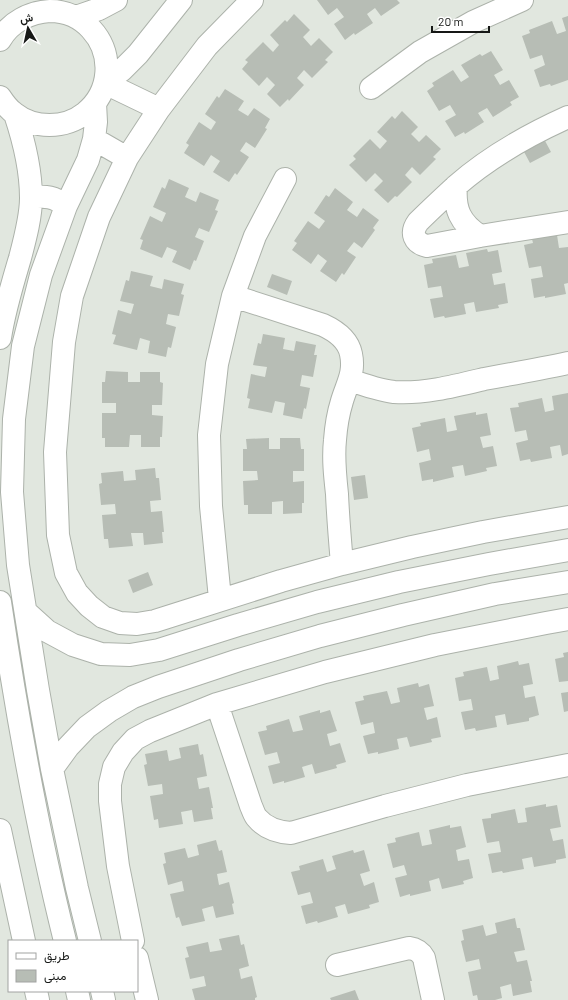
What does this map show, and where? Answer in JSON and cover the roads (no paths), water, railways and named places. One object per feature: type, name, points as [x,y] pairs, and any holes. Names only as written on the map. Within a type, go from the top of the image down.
[{"type":"street","points":[[76,17],[99,9],[116,0]]},
{"type":"street","points":[[105,83],[122,70],[138,54],[181,0]]},
{"type":"street","points":[[252,0],[207,46],[159,109],[127,158],[99,217],[72,296],[64,342],[55,452],[58,535],[66,573],[77,593],[89,606],[103,617],[120,623],[138,624],[155,621],[220,599],[342,564],[483,532],[568,517]]},
{"type":"street","points":[[371,88],[420,52],[473,22],[522,0]]},
{"type":"street","points":[[0,97],[6,106],[15,114],[28,121],[42,125],[57,125],[72,121],[85,114],[95,103],[105,83],[107,70],[106,57],[96,34],[76,17],[65,13],[40,6],[27,16],[14,23],[1,37]]},
{"type":"street","points":[[105,83],[159,109]]},
{"type":"street","points":[[90,940],[76,888],[38,690],[18,565],[12,492],[14,419],[25,339],[41,275],[66,206],[88,160],[94,139],[96,122],[95,103]]},
{"type":"street","points":[[0,338],[3,317],[26,237],[31,198],[27,155],[15,114]]},
{"type":"street","points":[[568,117],[537,131],[482,165],[456,186],[418,222],[414,232],[417,242],[427,246],[568,222]]},
{"type":"street","points":[[94,139],[127,158]]},
{"type":"street","points":[[220,599],[211,506],[209,435],[217,364],[233,296],[255,236],[284,179]]},
{"type":"street","points":[[456,186],[456,205],[459,215],[468,227],[480,236]]},
{"type":"street","points":[[31,198],[46,196],[54,198],[66,206]]},
{"type":"street","points":[[233,296],[323,325],[335,331],[345,340],[351,352],[353,366],[337,419],[334,461],[342,564]]},
{"type":"street","points":[[350,380],[370,388],[394,392],[417,392],[440,389],[568,363]]},
{"type":"street","points":[[483,532],[495,594]]},
{"type":"street","points":[[26,612],[47,631],[73,645],[101,654],[130,656],[159,650],[317,602],[399,582],[568,550]]},
{"type":"street","points":[[52,769],[68,747],[87,727],[109,711],[133,697],[239,660],[320,636],[495,594],[568,582]]},
{"type":"street","points":[[0,602],[32,793],[65,940]]},
{"type":"street","points":[[133,940],[118,866],[110,801],[110,784],[114,767],[123,752],[135,740],[150,731],[217,704],[325,672],[435,645],[568,619]]},
{"type":"street","points":[[217,704],[251,806],[257,818],[266,826],[278,832],[292,833],[385,806],[460,787],[568,765]]},
{"type":"street","points":[[0,830],[24,940]]},
{"type":"street","points":[[337,965],[409,948],[415,949],[421,952],[424,958],[434,1000]]},
{"type":"street","points":[[138,962],[147,1000]]}]
